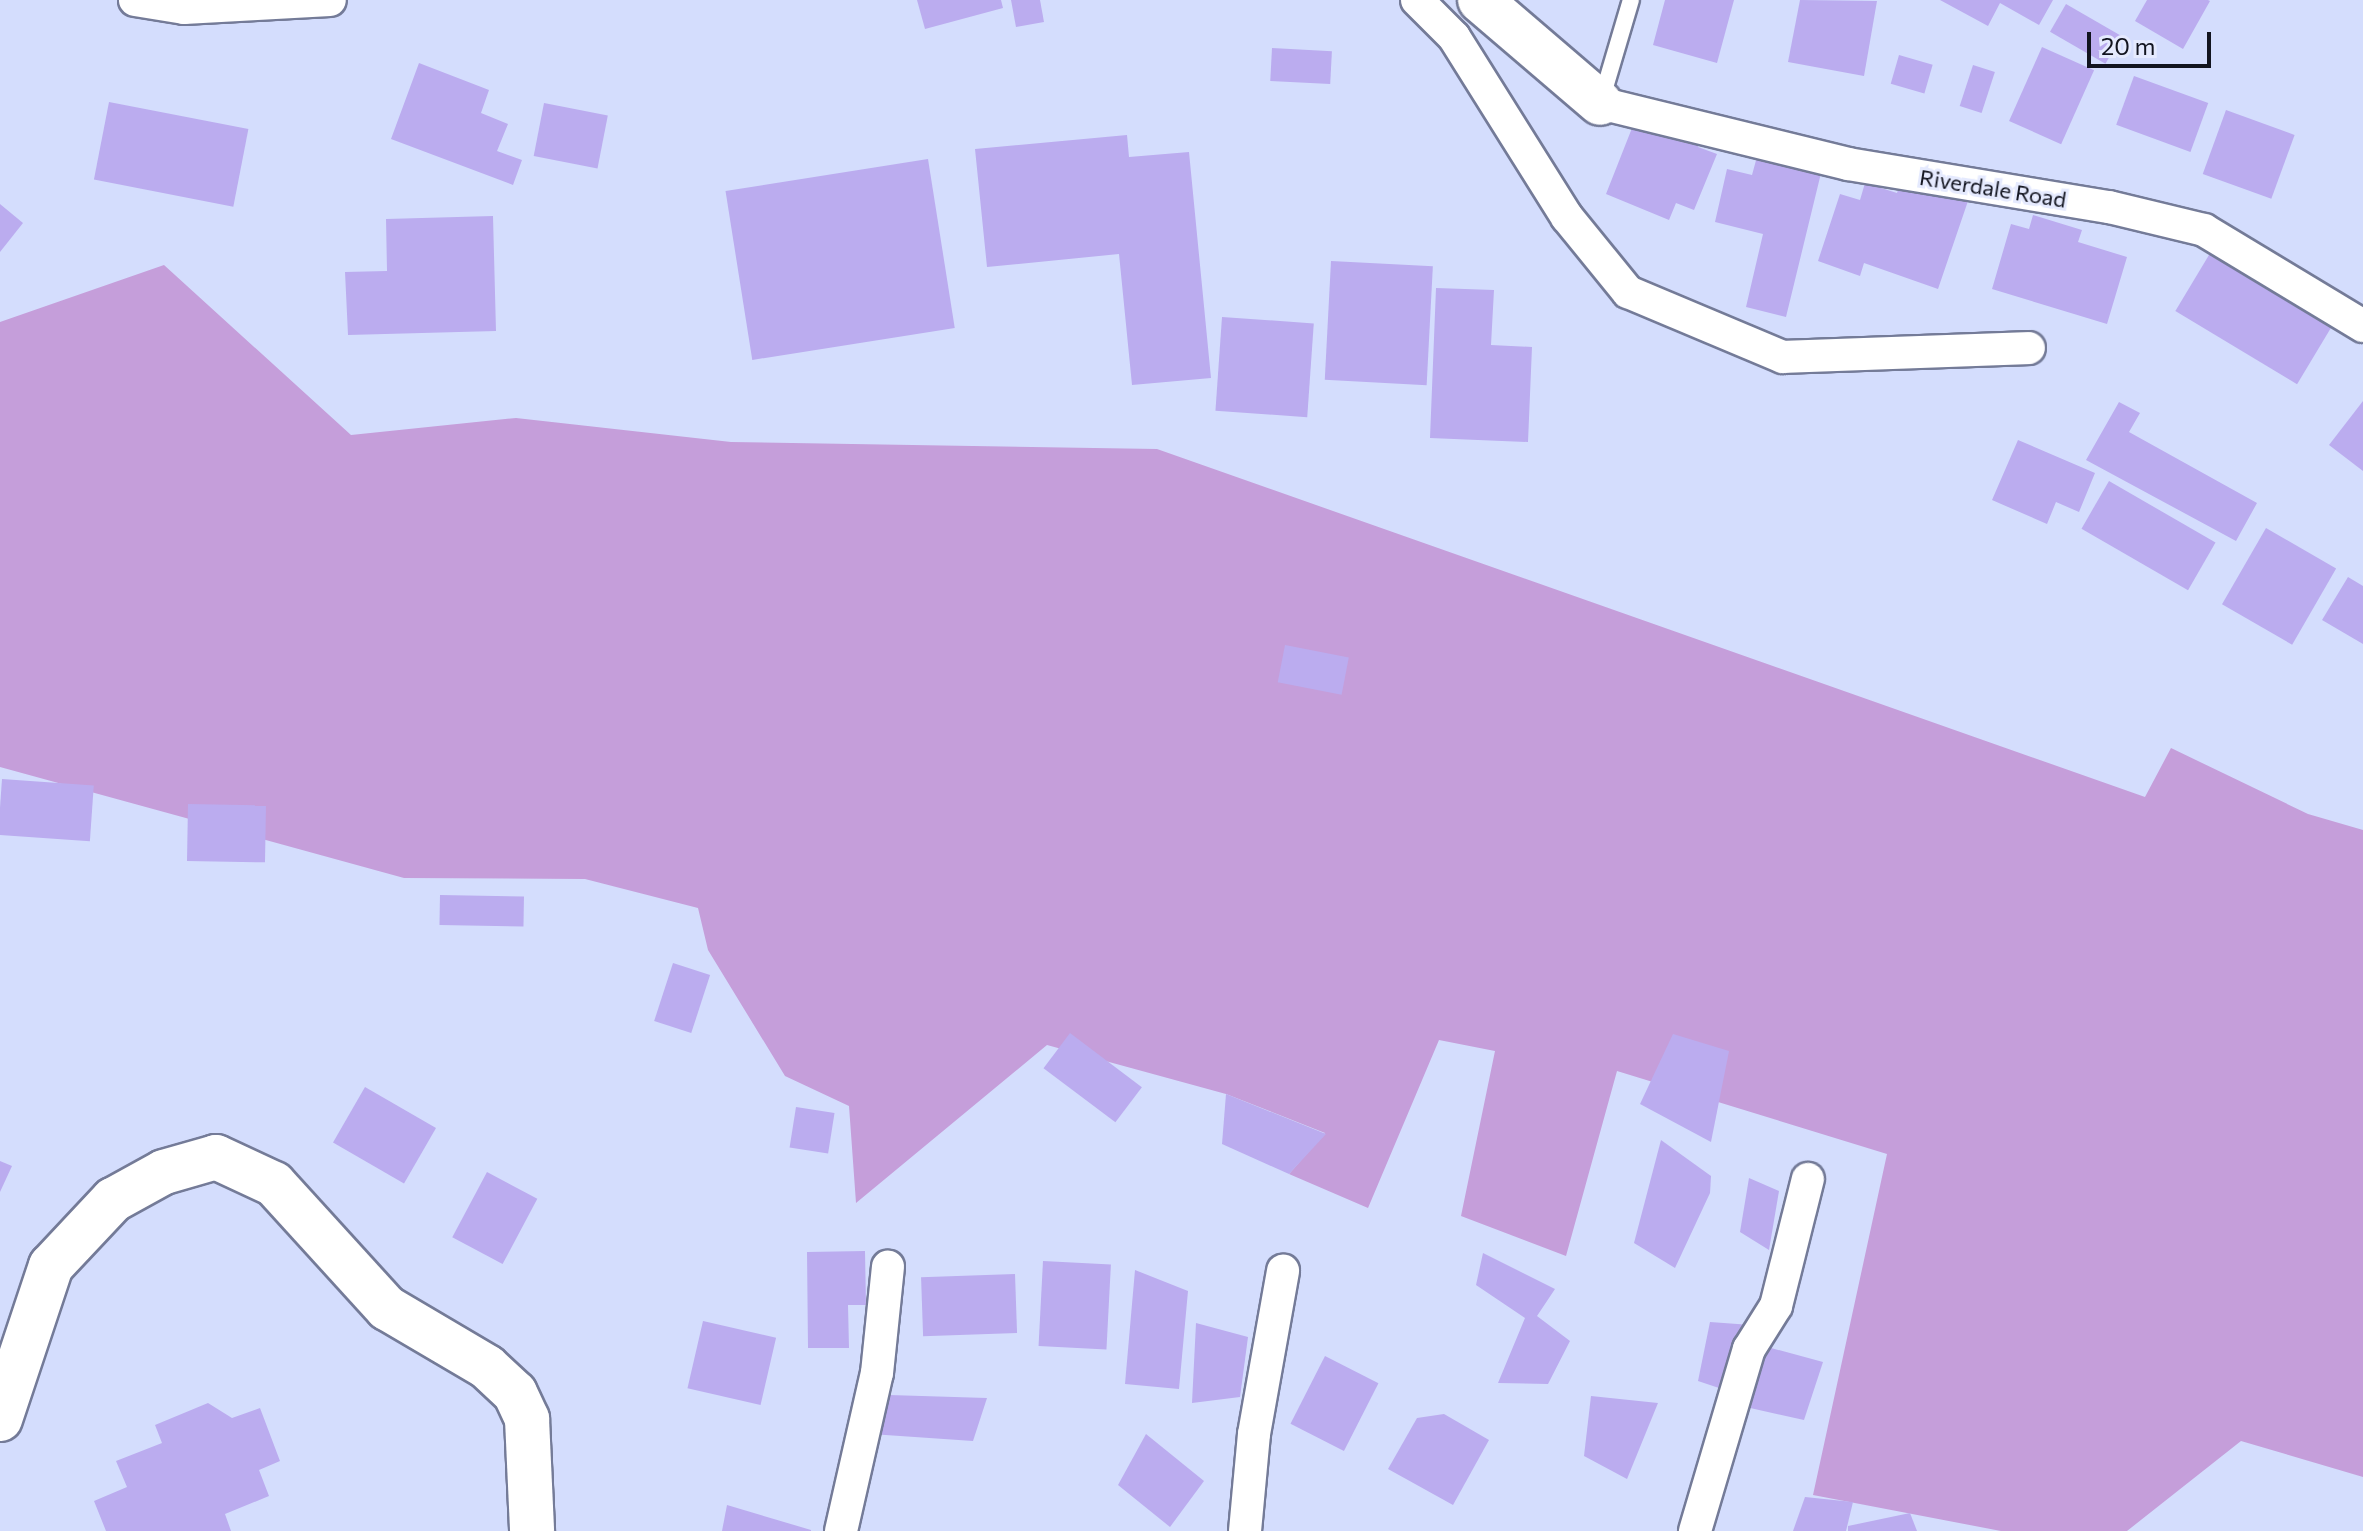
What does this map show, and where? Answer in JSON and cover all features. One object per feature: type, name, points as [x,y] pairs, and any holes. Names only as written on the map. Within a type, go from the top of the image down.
[{"type":"street","points":[[135,0],[184,8],[330,0]]},
{"type":"street","points":[[1417,0],[1454,37],[1567,217],[1628,292],[1783,357],[2029,348]]},
{"type":"street","points":[[1480,0],[1600,103]]},
{"type":"street","name":"Riverdale Road","points":[[1600,103],[1848,164],[2109,207],[2204,230],[2363,326]]},
{"type":"street","points":[[0,1419],[51,1266],[113,1200],[164,1172],[216,1157],[274,1184],[387,1308],[487,1367],[515,1393],[527,1419],[532,1531]]},
{"type":"street","points":[[1695,1531],[1749,1349],[1776,1306],[1808,1179]]},
{"type":"street","points":[[841,1531],[877,1373],[888,1267]]},
{"type":"street","points":[[1245,1531],[1254,1434],[1283,1271]]},
{"type":"lane","points":[[1600,103],[1631,0]]},
{"type":"shaded area","points":[[164,265],[351,435],[516,418],[731,442],[1157,449],[2145,797],[2171,748],[2308,814],[2363,830],[2363,1477],[2241,1441],[2127,1531],[2001,1531],[1813,1495],[1887,1154],[1617,1071],[1566,1256],[1461,1216],[1495,1051],[1439,1040],[1368,1208],[1289,1174],[1325,1133],[1226,1094],[1047,1045],[856,1203],[849,1106],[785,1076],[708,950],[698,908],[585,879],[404,878],[0,767],[0,322]]},
{"type":"building","points":[[917,0],[1001,0],[1003,8],[925,29]]},
{"type":"building","points":[[1011,0],[1040,0],[1044,22],[1016,27]]},
{"type":"building","points":[[1665,0],[1734,0],[1717,63],[1653,45]]},
{"type":"building","points":[[1800,0],[1877,1],[1864,76],[1788,62]]},
{"type":"building","points":[[1940,0],[2053,0],[2039,25],[2000,3],[1988,26]]},
{"type":"building","points":[[2147,0],[2210,1],[2183,49],[2135,21]]},
{"type":"building","points":[[2066,4],[2121,36],[2105,64],[2050,32]]},
{"type":"building","points":[[2042,47],[2094,70],[2061,144],[2009,121]]},
{"type":"building","points":[[1272,48],[1332,51],[1330,84],[1270,81]]},
{"type":"building","points":[[1899,55],[1933,65],[1924,93],[1891,84]]},
{"type":"building","points":[[419,63],[489,90],[481,113],[508,124],[497,151],[522,160],[513,185],[391,139]]},
{"type":"building","points":[[1973,65],[1995,72],[1982,113],[1960,106]]},
{"type":"building","points":[[2134,76],[2208,103],[2190,152],[2116,125]]},
{"type":"building","points":[[109,102],[248,129],[233,207],[94,180]]},
{"type":"building","points":[[544,103],[608,115],[598,168],[534,156]]},
{"type":"building","points":[[2226,110],[2295,135],[2271,199],[2203,174]]},
{"type":"building","points":[[1634,123],[1702,137],[1698,147],[1717,154],[1694,210],[1676,203],[1669,220],[1606,194]]},
{"type":"building","points":[[1127,135],[1129,157],[1189,152],[1211,378],[1132,385],[1119,254],[987,267],[975,149]]},
{"type":"building","points":[[1758,153],[1822,169],[1786,317],[1746,307],[1763,234],[1715,222],[1727,169],[1752,175]]},
{"type":"building","points":[[928,159],[955,328],[752,360],[726,191]]},
{"type":"building","points":[[1902,178],[1968,201],[1938,289],[1864,263],[1860,276],[1818,261],[1840,194],[1860,200],[1865,183],[1897,193]]},
{"type":"building","points":[[0,204],[23,223],[0,252]]},
{"type":"building","points":[[2033,215],[2082,230],[2078,242],[2127,257],[2107,324],[1992,289],[2011,224],[2029,229]]},
{"type":"building","points":[[493,216],[496,331],[348,335],[345,272],[387,271],[386,219]]},
{"type":"building","points":[[2215,245],[2337,318],[2297,384],[2175,311]]},
{"type":"building","points":[[1331,261],[1433,266],[1427,385],[1325,380]]},
{"type":"building","points":[[1436,288],[1494,290],[1491,345],[1532,347],[1528,442],[1430,438]]},
{"type":"building","points":[[1222,317],[1314,323],[1307,417],[1215,411]]},
{"type":"building","points":[[2363,401],[2363,471],[2329,445]]},
{"type":"building","points":[[2119,402],[2140,413],[2129,432],[2257,503],[2236,541],[2086,460]]},
{"type":"building","points":[[2018,440],[2095,473],[2079,512],[2056,502],[2047,524],[1992,500]]},
{"type":"building","points":[[2109,481],[2216,542],[2188,590],[2082,529]]},
{"type":"building","points":[[2266,528],[2336,568],[2292,645],[2222,604]]},
{"type":"building","points":[[2348,577],[2363,586],[2363,644],[2322,620]]},
{"type":"building","points":[[1285,645],[1349,657],[1342,695],[1278,682]]},
{"type":"building","points":[[2,779],[94,785],[90,841],[0,835]]},
{"type":"building","points":[[188,804],[266,805],[265,862],[187,861]]},
{"type":"building","points":[[440,895],[524,896],[523,926],[439,925]]},
{"type":"building","points":[[673,963],[710,975],[691,1033],[654,1021]]},
{"type":"building","points":[[1070,1033],[1142,1087],[1115,1122],[1044,1068]]},
{"type":"building","points":[[1673,1034],[1729,1051],[1711,1142],[1640,1104]]},
{"type":"building","points":[[365,1087],[436,1128],[404,1183],[333,1142]]},
{"type":"building","points":[[1226,1094],[1326,1134],[1289,1174],[1222,1144]]},
{"type":"building","points":[[796,1107],[835,1113],[828,1154],[790,1147]]},
{"type":"building","points":[[1661,1140],[1711,1176],[1710,1193],[1675,1268],[1634,1243]]},
{"type":"building","points":[[0,1161],[12,1166],[0,1192]]},
{"type":"building","points":[[487,1172],[537,1199],[503,1264],[452,1237]]},
{"type":"building","points":[[1749,1178],[1779,1191],[1769,1250],[1740,1232]]},
{"type":"building","points":[[865,1251],[866,1305],[848,1305],[849,1348],[808,1348],[807,1252]]},
{"type":"building","points":[[1483,1253],[1555,1289],[1537,1316],[1570,1341],[1548,1384],[1498,1383],[1525,1318],[1476,1285]]},
{"type":"building","points":[[1043,1261],[1111,1265],[1106,1349],[1039,1346]]},
{"type":"building","points":[[1135,1270],[1188,1291],[1179,1389],[1125,1384]]},
{"type":"building","points":[[1015,1274],[1017,1333],[923,1336],[921,1277]]},
{"type":"building","points":[[703,1321],[776,1338],[761,1405],[687,1388]]},
{"type":"building","points":[[1710,1322],[1751,1325],[1728,1391],[1698,1381]]},
{"type":"building","points":[[1196,1323],[1248,1337],[1240,1397],[1192,1403]]},
{"type":"building","points":[[1760,1345],[1823,1362],[1804,1420],[1737,1405]]},
{"type":"building","points":[[1325,1356],[1378,1383],[1344,1451],[1290,1424]]},
{"type":"building","points":[[889,1395],[987,1398],[973,1441],[871,1434]]},
{"type":"building","points":[[1591,1396],[1658,1403],[1627,1479],[1584,1456]]},
{"type":"building","points":[[208,1403],[232,1418],[260,1408],[280,1461],[259,1470],[269,1496],[225,1514],[231,1531],[106,1531],[94,1501],[127,1487],[116,1461],[162,1443],[155,1425]]},
{"type":"building","points":[[1444,1414],[1489,1440],[1453,1505],[1388,1469],[1417,1418]]},
{"type":"building","points":[[1146,1434],[1204,1481],[1170,1527],[1118,1485]]},
{"type":"building","points":[[1805,1497],[1853,1502],[1846,1531],[1793,1531]]},
{"type":"building","points":[[727,1505],[811,1530],[811,1531],[722,1531]]},
{"type":"building","points":[[1910,1513],[1917,1531],[1848,1531],[1848,1526]]}]
